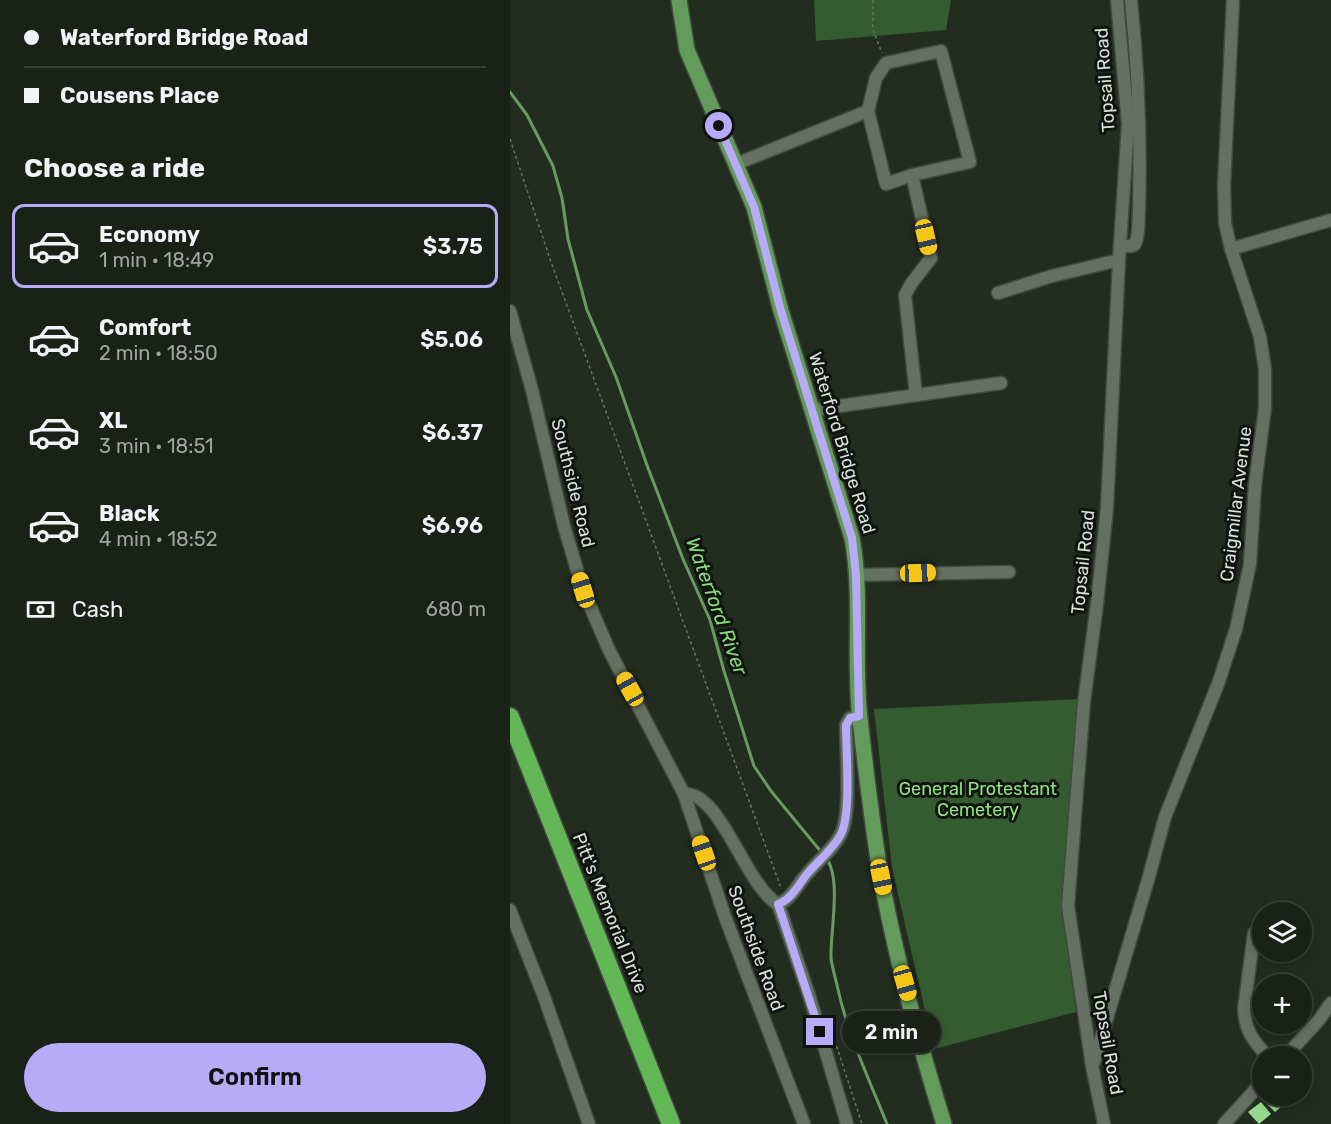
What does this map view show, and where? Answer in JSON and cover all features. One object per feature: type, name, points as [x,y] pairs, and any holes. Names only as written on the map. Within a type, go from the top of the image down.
[{"type":"highway","name":"Pitt's Memorial Drive","points":[[510,717],[671,1124]]},
{"type":"highway","name":"Pitt's Memorial Drive","points":[[510,750],[657,1124]]},
{"type":"main road","name":"Waterford Bridge Road","points":[[679,0],[683,33],[694,70],[754,207],[781,311],[849,523],[855,553],[859,716],[869,803],[891,928],[944,1124]]},
{"type":"street","name":"Topsail Road","points":[[1104,1124],[1092,1066],[1068,906],[1084,702],[1107,508],[1128,124],[1117,0]]},
{"type":"street","points":[[1120,246],[1132,246],[1138,232],[1139,153],[1131,0]]},
{"type":"street","name":"Craigmillar Avenue","points":[[1092,1066],[1165,818],[1218,684],[1236,629],[1250,564],[1255,485],[1265,408],[1265,369],[1260,337],[1231,249],[1225,223],[1224,186],[1233,0]]},
{"type":"street","points":[[941,51],[970,162],[912,175],[886,184],[868,111],[876,78],[886,63],[941,51]]},
{"type":"street","points":[[736,164],[868,111]]},
{"type":"street","points":[[912,175],[931,258],[911,284],[906,295],[916,394]]},
{"type":"street","points":[[1231,249],[1331,220]]},
{"type":"street","points":[[998,293],[1052,276],[1119,260]]},
{"type":"street","name":"Southside Road","points":[[510,311],[532,390],[564,526],[583,590],[609,650],[684,794],[725,918],[804,1124]]},
{"type":"street","points":[[812,410],[1000,383]]},
{"type":"street","points":[[856,575],[1009,572]]},
{"type":"street","points":[[778,904],[785,902],[833,846],[847,821],[846,725],[850,718],[859,716]]},
{"type":"street","points":[[684,794],[691,793],[705,802],[757,882],[778,904],[809,995],[847,1124]]},
{"type":"street","points":[[510,909],[589,1124]]},
{"type":"street","points":[[1252,948],[1244,1009],[1245,1021],[1252,1039],[1258,1046]]},
{"type":"street","points":[[1295,1046],[1331,1003]]},
{"type":"street","points":[[1224,1124],[1252,1093]]},
{"type":"path","points":[[873,0],[873,30],[886,63]]},
{"type":"path","points":[[510,139],[559,285],[782,891]]},
{"type":"green space","points":[[814,0],[951,0],[946,30],[816,41]]},
{"type":"green space","name":"General Protestant Cemetery","points":[[1079,699],[1062,908],[1076,1012],[934,1049],[892,868],[874,709]]},
{"type":"building","points":[[1256,1106],[1264,1106],[1271,1114],[1259,1124],[1248,1112]]},
{"type":"building","points":[[1269,1106],[1282,1106],[1275,1112]]},
{"type":"waterway","name":"Waterford River","points":[[510,92],[527,115],[553,166],[562,198],[568,239],[587,310],[616,377],[683,559],[710,620],[754,766],[771,791],[822,853]]},
{"type":"waterway","name":"Waterford River","points":[[826,858],[831,867],[834,892],[831,958],[841,1003],[852,1038],[887,1124]]},
{"type":"route","points":[[719,126],[754,207],[781,311],[849,523],[855,553],[859,716],[850,718],[846,725],[847,821],[833,846],[785,902],[778,904],[820,1032]]}]
